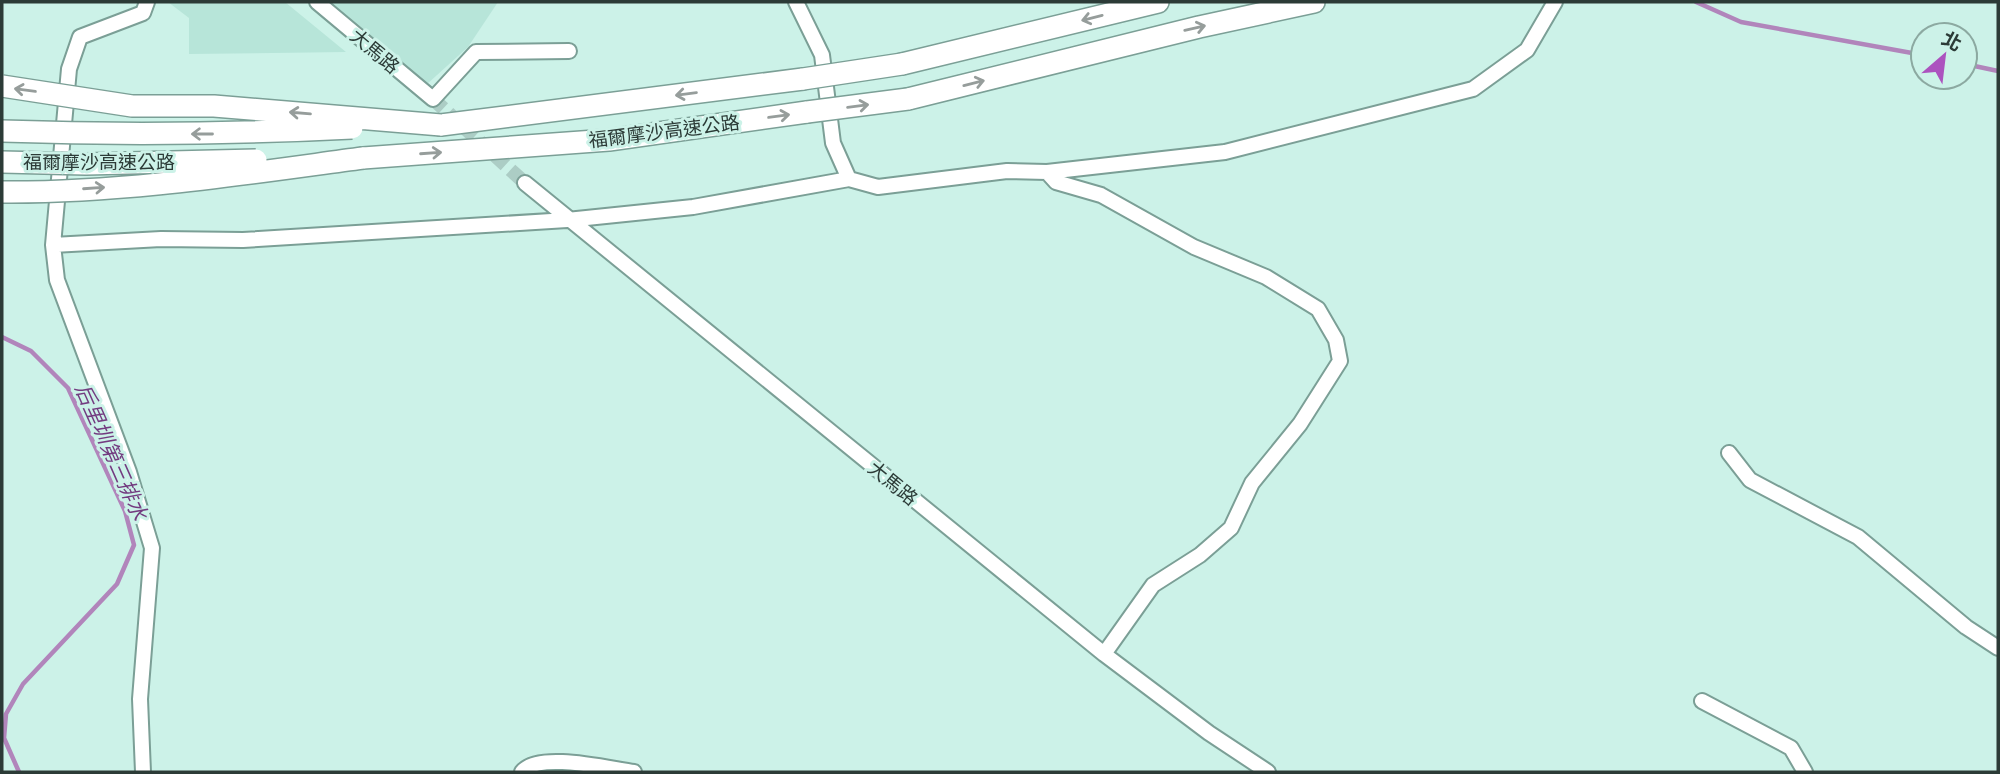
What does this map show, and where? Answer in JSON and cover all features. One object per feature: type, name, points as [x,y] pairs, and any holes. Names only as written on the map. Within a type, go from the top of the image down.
[{"type":"highway","name":"福爾摩沙高速公路","points":[[2,131],[225,134],[441,125],[902,64],[1158,2]]},
{"type":"highway","name":"福爾摩沙高速公路","points":[[2,162],[86,164],[363,158],[609,140],[908,99],[1186,30],[1314,2]]},
{"type":"highway","points":[[2,86],[132,106],[214,106],[441,125]]},
{"type":"highway","points":[[2,192],[166,184],[363,158]]},
{"type":"street","points":[[143,772],[140,699],[152,548],[129,472],[57,280],[52,245],[69,69],[80,37],[143,13],[147,2]]},
{"type":"street","name":"大馬路","points":[[317,2],[433,99],[476,52],[569,51]]},
{"type":"street","points":[[796,2],[822,55],[834,144],[849,179]]},
{"type":"street","points":[[52,245],[161,239],[243,240],[567,220],[693,206],[849,179],[878,187],[1007,171],[1047,172],[1225,152],[1474,89],[1527,50],[1555,2]]},
{"type":"street","points":[[1047,172],[1056,182],[1101,195],[1194,247],[1266,277],[1318,309],[1336,340],[1340,361],[1300,424],[1252,482],[1231,528],[1200,555],[1153,585],[1104,654]]},
{"type":"street","name":"大馬路","points":[[525,183],[567,220],[1104,654],[1209,733],[1268,772]]},
{"type":"street","points":[[1728,453],[1750,480],[1858,537],[1966,627],[1998,648]]},
{"type":"street","points":[[1702,701],[1791,748],[1805,772]]},
{"type":"street","points":[[522,772],[527,766],[543,762],[634,772]]},
{"type":"shaded area","points":[[168,2],[285,2],[346,52],[189,54],[189,18]]},
{"type":"shaded area","points":[[326,2],[498,2],[468,47],[426,85]]},
{"type":"waterway","points":[[1696,2],[1741,22],[1909,52]]},
{"type":"waterway","points":[[1979,67],[1998,71]]},
{"type":"waterway","name":"后里圳第三排水","points":[[2,337],[31,351],[68,388],[125,511],[134,545],[117,584],[23,684],[6,714],[4,738],[19,772]]},
{"type":"tunnel","points":[[433,99],[525,183]]}]
